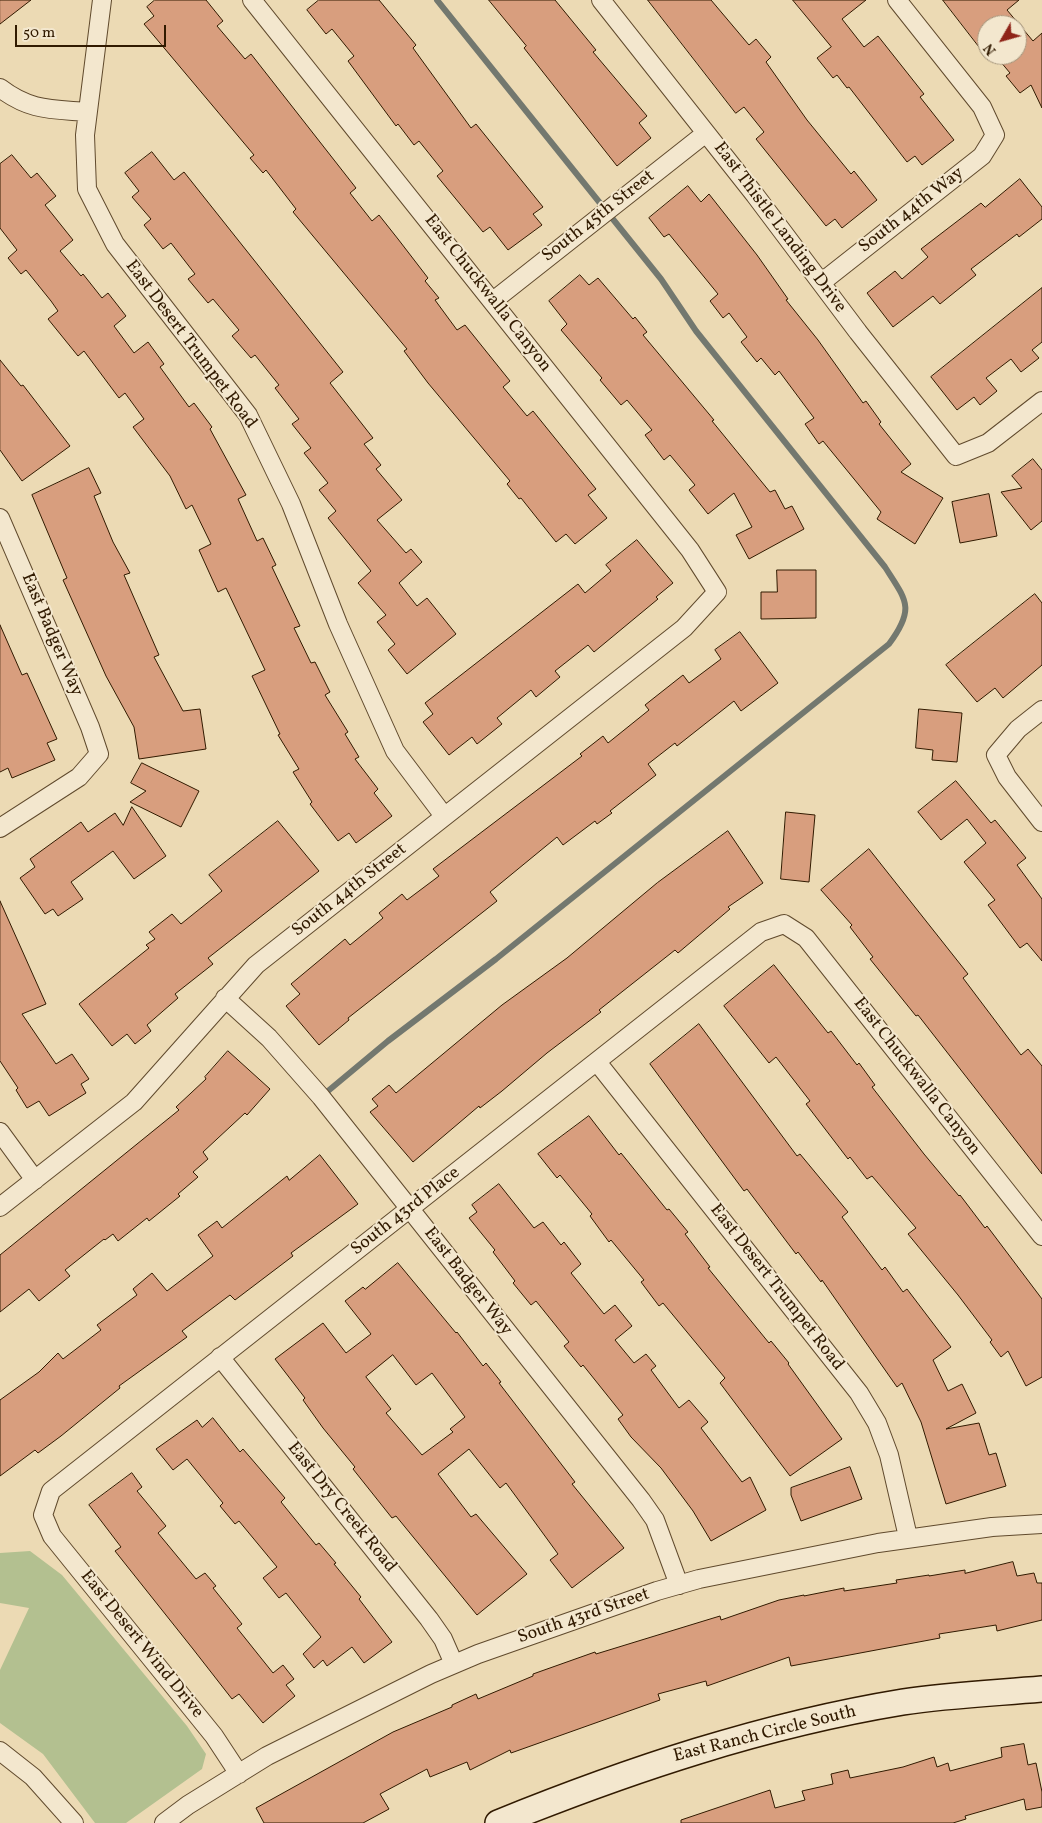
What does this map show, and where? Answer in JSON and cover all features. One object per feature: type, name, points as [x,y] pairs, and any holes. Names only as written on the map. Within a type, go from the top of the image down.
[{"type":"street","name":"East Desert Trumpet Road","points":[[102,0],[85,135],[87,189],[114,244],[248,415],[291,504],[338,624],[395,751],[444,816]]},
{"type":"street","name":"East Chuckwalla Canyon","points":[[252,0],[690,550],[717,592]]},
{"type":"street","name":"East Thistle Landing Drive","points":[[601,0],[956,456],[988,443],[1042,401]]},
{"type":"street","name":"South 44th Way","points":[[822,282],[982,156],[995,135],[982,107],[897,0]]},
{"type":"street","points":[[0,88],[16,101],[40,108],[87,112]]},
{"type":"street","name":"South 45th Street","points":[[493,302],[595,219],[706,133]]},
{"type":"street","name":"East Badger Way","points":[[0,518],[90,727],[99,754],[79,777],[0,828]]},
{"type":"street","name":"South 44th Street","points":[[0,1208],[134,1102],[256,964],[684,628],[717,592]]},
{"type":"street","points":[[1042,710],[1018,729],[996,755],[1007,777],[1042,822]]},
{"type":"street","name":"East Chuckwalla Canyon","points":[[784,924],[806,938],[1042,1236]]},
{"type":"street","name":"South 43rd Place","points":[[43,1515],[50,1491],[410,1210],[761,932],[784,924]]},
{"type":"street","name":"East Badger Way","points":[[225,998],[292,1063],[641,1500],[655,1520],[679,1585]]},
{"type":"street","name":"East Desert Trumpet Road","points":[[597,1062],[859,1393],[877,1423],[888,1455],[908,1537]]},
{"type":"street","points":[[0,1132],[35,1180]]},
{"type":"street","name":"East Dry Creek Road","points":[[220,1357],[429,1619],[443,1639],[454,1664]]},
{"type":"street","name":"East Desert Wind Drive","points":[[43,1515],[52,1536],[214,1736],[239,1774]]},
{"type":"street","name":"South 43rd Street","points":[[164,1823],[267,1756],[454,1664],[679,1585],[908,1537],[992,1527],[1042,1524]]},
{"type":"street","name":"East Ranch Circle South","points":[[498,1823],[572,1793],[690,1752],[798,1723],[904,1702],[1042,1689]]},
{"type":"street","points":[[0,1751],[34,1777],[74,1823]]},
{"type":"green space","points":[[30,1551],[62,1575],[187,1726],[206,1754],[202,1769],[126,1823],[95,1823],[43,1754],[0,1723],[0,1670],[29,1608],[0,1603],[0,1553]]},
{"type":"building","points":[[0,0],[31,0],[0,24]]},
{"type":"building","points":[[155,0],[206,0],[223,21],[217,26],[245,59],[251,54],[356,188],[350,193],[372,221],[379,215],[428,278],[425,281],[439,298],[435,300],[457,330],[465,325],[510,381],[503,387],[527,416],[533,411],[596,489],[588,495],[607,518],[575,544],[566,534],[556,542],[521,498],[519,499],[507,484],[510,481],[428,383],[404,351],[407,349],[293,212],[296,209],[266,170],[263,173],[250,158],[254,155],[144,24],[154,16],[147,7]]},
{"type":"building","points":[[319,0],[379,0],[416,45],[413,48],[471,128],[476,124],[543,207],[533,214],[542,225],[508,250],[490,227],[483,232],[437,176],[443,171],[419,141],[414,145],[398,124],[396,126],[348,61],[354,56],[332,29],[326,34],[307,10]]},
{"type":"building","points":[[489,0],[555,0],[596,50],[593,52],[647,116],[639,123],[651,138],[617,166],[524,48],[526,46]]},
{"type":"building","points":[[648,0],[711,0],[749,45],[756,39],[771,57],[766,62],[807,120],[851,174],[854,171],[877,200],[842,228],[835,219],[826,226],[756,139],[764,132],[744,107],[736,113]]},
{"type":"building","points":[[793,0],[866,0],[842,19],[864,47],[878,36],[924,94],[920,97],[954,140],[922,165],[915,156],[907,162],[849,87],[847,88],[837,75],[833,78],[817,58],[831,47]]},
{"type":"building","points":[[943,0],[1019,0],[1007,10],[1011,15],[977,15],[977,44]]},
{"type":"building","points":[[1042,33],[1042,108],[1031,85],[1020,93],[1006,76],[1010,73],[1003,65],[1027,65],[1027,34],[1033,41]]},
{"type":"building","points":[[152,152],[174,180],[184,172],[343,372],[330,383],[373,438],[364,444],[381,465],[376,469],[402,500],[377,520],[406,553],[411,549],[422,562],[399,583],[417,606],[427,598],[456,634],[407,674],[388,650],[395,644],[377,622],[386,615],[358,583],[371,571],[328,518],[336,511],[319,490],[328,483],[304,453],[311,448],[292,424],[299,419],[275,388],[279,385],[255,355],[251,358],[232,336],[239,330],[213,299],[208,303],[188,279],[195,274],[171,243],[163,249],[144,225],[151,219],[132,197],[139,191],[125,173]]},
{"type":"building","points":[[12,155],[31,178],[37,173],[56,196],[45,205],[73,240],[60,251],[81,276],[83,274],[102,298],[108,293],[126,316],[114,326],[134,353],[148,342],[164,364],[160,367],[189,407],[194,403],[212,427],[210,429],[246,495],[238,499],[257,541],[263,538],[276,565],[272,567],[300,626],[294,628],[311,663],[315,662],[330,692],[325,695],[348,732],[345,734],[359,757],[355,759],[378,789],[374,793],[392,816],[356,843],[349,833],[338,841],[310,804],[312,802],[293,772],[299,769],[278,735],[280,734],[252,676],[265,670],[226,588],[218,592],[199,550],[211,544],[192,505],[186,509],[170,476],[133,427],[144,419],[125,393],[119,398],[84,351],[78,356],[48,319],[58,311],[51,301],[26,270],[21,274],[8,258],[17,250],[0,228],[0,164]]},
{"type":"building","points":[[1020,179],[1042,207],[1042,219],[1019,237],[1017,234],[971,269],[976,275],[940,304],[933,296],[893,327],[867,293],[895,271],[902,279],[928,257],[921,249],[981,203],[985,207]]},
{"type":"building","points":[[688,186],[701,202],[709,194],[757,255],[788,299],[786,300],[818,340],[863,403],[866,401],[881,422],[879,424],[911,464],[901,472],[943,498],[915,544],[877,519],[881,512],[823,441],[819,444],[805,424],[814,418],[779,371],[775,375],[761,358],[757,362],[741,342],[747,337],[729,313],[723,318],[710,301],[718,294],[669,234],[664,237],[649,218]]},
{"type":"building","points":[[580,275],[589,285],[598,278],[633,319],[635,317],[647,332],[643,335],[714,420],[712,421],[770,492],[775,490],[785,509],[792,506],[804,529],[749,559],[736,535],[752,527],[734,493],[708,514],[689,490],[695,485],[670,455],[664,460],[645,435],[652,430],[627,400],[621,405],[600,380],[602,378],[561,330],[567,324],[549,301]]},
{"type":"building","points":[[1042,288],[1042,342],[1032,350],[1039,358],[1021,372],[1011,359],[986,378],[997,391],[980,405],[974,397],[957,410],[931,377]]},
{"type":"building","points":[[0,360],[21,386],[23,385],[70,446],[22,481],[0,450]]},
{"type":"building","points":[[1033,459],[1042,470],[1042,521],[1031,530],[1001,492],[1022,488],[1012,476]]},
{"type":"building","points":[[89,468],[101,493],[94,496],[113,542],[130,573],[124,575],[159,655],[154,657],[183,711],[200,709],[206,749],[139,759],[134,727],[106,676],[63,580],[67,578],[32,495]]},
{"type":"building","points":[[989,494],[997,536],[960,543],[952,502]]},
{"type":"building","points":[[637,540],[673,583],[656,597],[658,599],[594,652],[588,645],[555,671],[560,677],[536,697],[531,690],[497,718],[502,724],[477,744],[472,737],[449,755],[423,722],[433,714],[425,703],[578,584],[585,593],[611,571],[606,565]]},
{"type":"building","points":[[777,570],[816,570],[816,618],[761,619],[761,592],[777,592]]},
{"type":"building","points":[[1035,594],[1042,603],[1042,665],[1003,698],[995,688],[977,702],[946,665]]},
{"type":"building","points":[[0,625],[22,675],[27,673],[57,739],[47,743],[55,760],[12,778],[8,768],[0,772]]},
{"type":"building","points":[[740,632],[778,683],[741,711],[734,701],[677,746],[675,743],[648,764],[656,775],[610,811],[612,813],[597,824],[595,821],[563,845],[557,837],[490,892],[497,901],[348,1018],[349,1020],[319,1045],[286,1006],[300,994],[291,984],[345,939],[350,945],[383,918],[379,913],[402,894],[407,900],[439,876],[433,869],[582,756],[580,754],[603,736],[608,743],[649,710],[645,705],[683,675],[689,683],[721,659],[715,650]]},
{"type":"building","points":[[919,709],[962,713],[957,762],[932,760],[933,750],[916,748]]},
{"type":"building","points":[[142,763],[199,791],[181,827],[130,802],[146,791],[131,783]]},
{"type":"building","points":[[956,781],[991,823],[995,820],[1026,858],[1017,865],[1042,899],[1042,961],[1027,943],[1020,948],[988,905],[995,900],[964,862],[986,843],[967,819],[941,840],[918,812]]},
{"type":"building","points":[[132,807],[166,856],[134,879],[113,851],[71,882],[83,899],[58,916],[53,909],[45,914],[20,878],[35,867],[30,859],[81,822],[88,832],[115,813],[123,825]]},
{"type":"building","points":[[786,812],[815,815],[809,882],[781,879]]},
{"type":"building","points":[[278,821],[319,871],[208,958],[213,964],[175,994],[178,998],[147,1025],[151,1031],[135,1044],[127,1034],[112,1046],[79,1004],[149,948],[146,945],[155,939],[149,932],[172,914],[181,924],[222,891],[209,875]]},
{"type":"building","points":[[728,831],[763,883],[728,907],[730,909],[678,953],[675,950],[599,1010],[601,1012],[547,1053],[502,1091],[480,1108],[479,1106],[413,1162],[370,1112],[378,1106],[372,1099],[389,1085],[396,1093],[502,1005],[567,958],[657,883]]},
{"type":"building","points":[[869,849],[968,974],[963,978],[1021,1055],[1028,1049],[1042,1066],[1042,1174],[918,1015],[916,1016],[870,959],[873,957],[850,927],[852,925],[821,890]]},
{"type":"building","points":[[0,901],[46,1004],[22,1014],[56,1064],[72,1054],[89,1079],[81,1084],[86,1093],[49,1116],[39,1101],[27,1108],[16,1090],[18,1088],[0,1061]]},
{"type":"building","points":[[774,965],[828,1033],[831,1031],[857,1065],[859,1063],[875,1085],[872,1087],[985,1228],[987,1226],[1042,1299],[1042,1377],[1026,1386],[1008,1351],[1001,1357],[990,1342],[992,1340],[958,1295],[908,1234],[916,1228],[872,1176],[867,1179],[850,1157],[848,1159],[806,1104],[810,1101],[776,1057],[769,1063],[724,1006]]},
{"type":"building","points":[[699,1024],[797,1156],[800,1154],[848,1212],[842,1217],[882,1270],[885,1267],[903,1292],[907,1289],[951,1347],[933,1360],[948,1391],[962,1384],[976,1413],[946,1429],[979,1423],[989,1455],[996,1453],[1006,1486],[946,1504],[921,1422],[902,1383],[897,1387],[822,1280],[821,1282],[798,1252],[796,1254],[747,1189],[744,1191],[650,1064]]},
{"type":"building","points":[[228,1051],[270,1089],[247,1115],[245,1113],[203,1152],[208,1159],[193,1172],[198,1177],[178,1194],[180,1196],[149,1221],[147,1218],[118,1241],[113,1234],[104,1239],[65,1270],[70,1276],[39,1301],[29,1289],[0,1312],[0,1255],[179,1110],[176,1107],[206,1079],[205,1077]]},
{"type":"building","points":[[589,1116],[619,1155],[621,1153],[667,1210],[669,1209],[688,1232],[685,1234],[710,1267],[708,1268],[769,1343],[771,1341],[789,1363],[842,1439],[790,1476],[720,1383],[725,1378],[663,1303],[659,1306],[641,1282],[644,1280],[611,1240],[609,1242],[590,1216],[592,1214],[560,1175],[557,1178],[538,1154]]},
{"type":"building","points":[[320,1155],[358,1204],[291,1253],[293,1256],[235,1300],[230,1295],[182,1331],[187,1337],[119,1386],[120,1388],[61,1436],[38,1453],[35,1450],[0,1476],[0,1400],[39,1372],[58,1353],[63,1359],[101,1330],[97,1325],[137,1295],[133,1289],[152,1273],[167,1291],[213,1256],[198,1235],[217,1221],[222,1228],[287,1176],[289,1180]]},
{"type":"building","points":[[499,1184],[534,1228],[543,1222],[561,1245],[564,1242],[581,1264],[571,1273],[604,1314],[615,1305],[632,1326],[615,1340],[634,1363],[646,1354],[656,1366],[651,1370],[679,1408],[689,1400],[708,1422],[701,1428],[742,1482],[750,1477],[766,1510],[711,1541],[693,1511],[661,1468],[631,1437],[618,1419],[623,1415],[583,1365],[581,1367],[564,1346],[569,1342],[536,1301],[531,1305],[513,1283],[515,1281],[493,1252],[495,1250],[469,1218],[477,1212],[472,1205]]},
{"type":"building","points":[[398,1263],[457,1332],[483,1366],[486,1363],[501,1382],[499,1383],[575,1482],[572,1484],[624,1548],[572,1588],[550,1560],[558,1554],[506,1483],[500,1488],[469,1449],[438,1474],[471,1517],[476,1514],[527,1574],[477,1615],[396,1516],[392,1518],[353,1469],[355,1467],[323,1428],[303,1400],[305,1398],[275,1359],[323,1323],[346,1353],[371,1334],[345,1301],[363,1287],[365,1289]],"holes":[[[393,1355],[416,1385],[432,1373],[465,1417],[450,1429],[453,1432],[422,1455],[386,1413],[391,1409],[366,1377]]]},
{"type":"building","points":[[213,1418],[240,1452],[243,1449],[285,1498],[281,1502],[316,1545],[319,1543],[336,1563],[334,1564],[361,1597],[359,1599],[392,1642],[364,1663],[352,1647],[327,1666],[323,1660],[314,1668],[303,1654],[321,1637],[286,1593],[279,1598],[263,1578],[277,1567],[239,1521],[235,1524],[220,1506],[223,1503],[187,1459],[173,1470],[156,1449],[197,1420],[202,1427]]},
{"type":"building","points":[[850,1467],[862,1499],[801,1521],[791,1495],[791,1488]]},
{"type":"building","points":[[132,1473],[142,1487],[137,1491],[166,1526],[158,1533],[196,1579],[205,1573],[216,1586],[213,1588],[242,1624],[237,1628],[273,1673],[283,1665],[294,1679],[286,1685],[295,1696],[263,1723],[239,1694],[232,1699],[115,1551],[121,1547],[89,1505]]},
{"type":"building","points":[[1013,1562],[1017,1576],[1034,1573],[1037,1583],[1042,1583],[1042,1620],[997,1631],[996,1625],[939,1634],[940,1638],[791,1666],[789,1657],[707,1686],[706,1681],[658,1694],[660,1700],[511,1753],[510,1750],[470,1770],[467,1762],[430,1777],[427,1769],[380,1794],[389,1809],[363,1823],[264,1823],[256,1808],[393,1732],[452,1707],[452,1705],[476,1694],[478,1699],[533,1676],[533,1674],[595,1652],[596,1654],[720,1616],[721,1620],[779,1600],[844,1588],[844,1591],[897,1583],[896,1580],[929,1575],[965,1570],[965,1573]]},
{"type":"building","points":[[1024,1744],[1028,1765],[1036,1763],[1042,1792],[1042,1807],[1026,1810],[1024,1799],[965,1816],[966,1819],[953,1823],[681,1823],[681,1820],[770,1790],[775,1808],[805,1800],[802,1791],[833,1784],[831,1774],[848,1770],[850,1778],[903,1767],[934,1757],[937,1767],[948,1763],[950,1771],[1002,1757],[1001,1748]]},
{"type":"waterway","points":[[322,1096],[388,1041],[496,959],[889,644],[903,621],[905,613],[903,596],[885,567],[696,331],[661,279],[437,0]]}]
